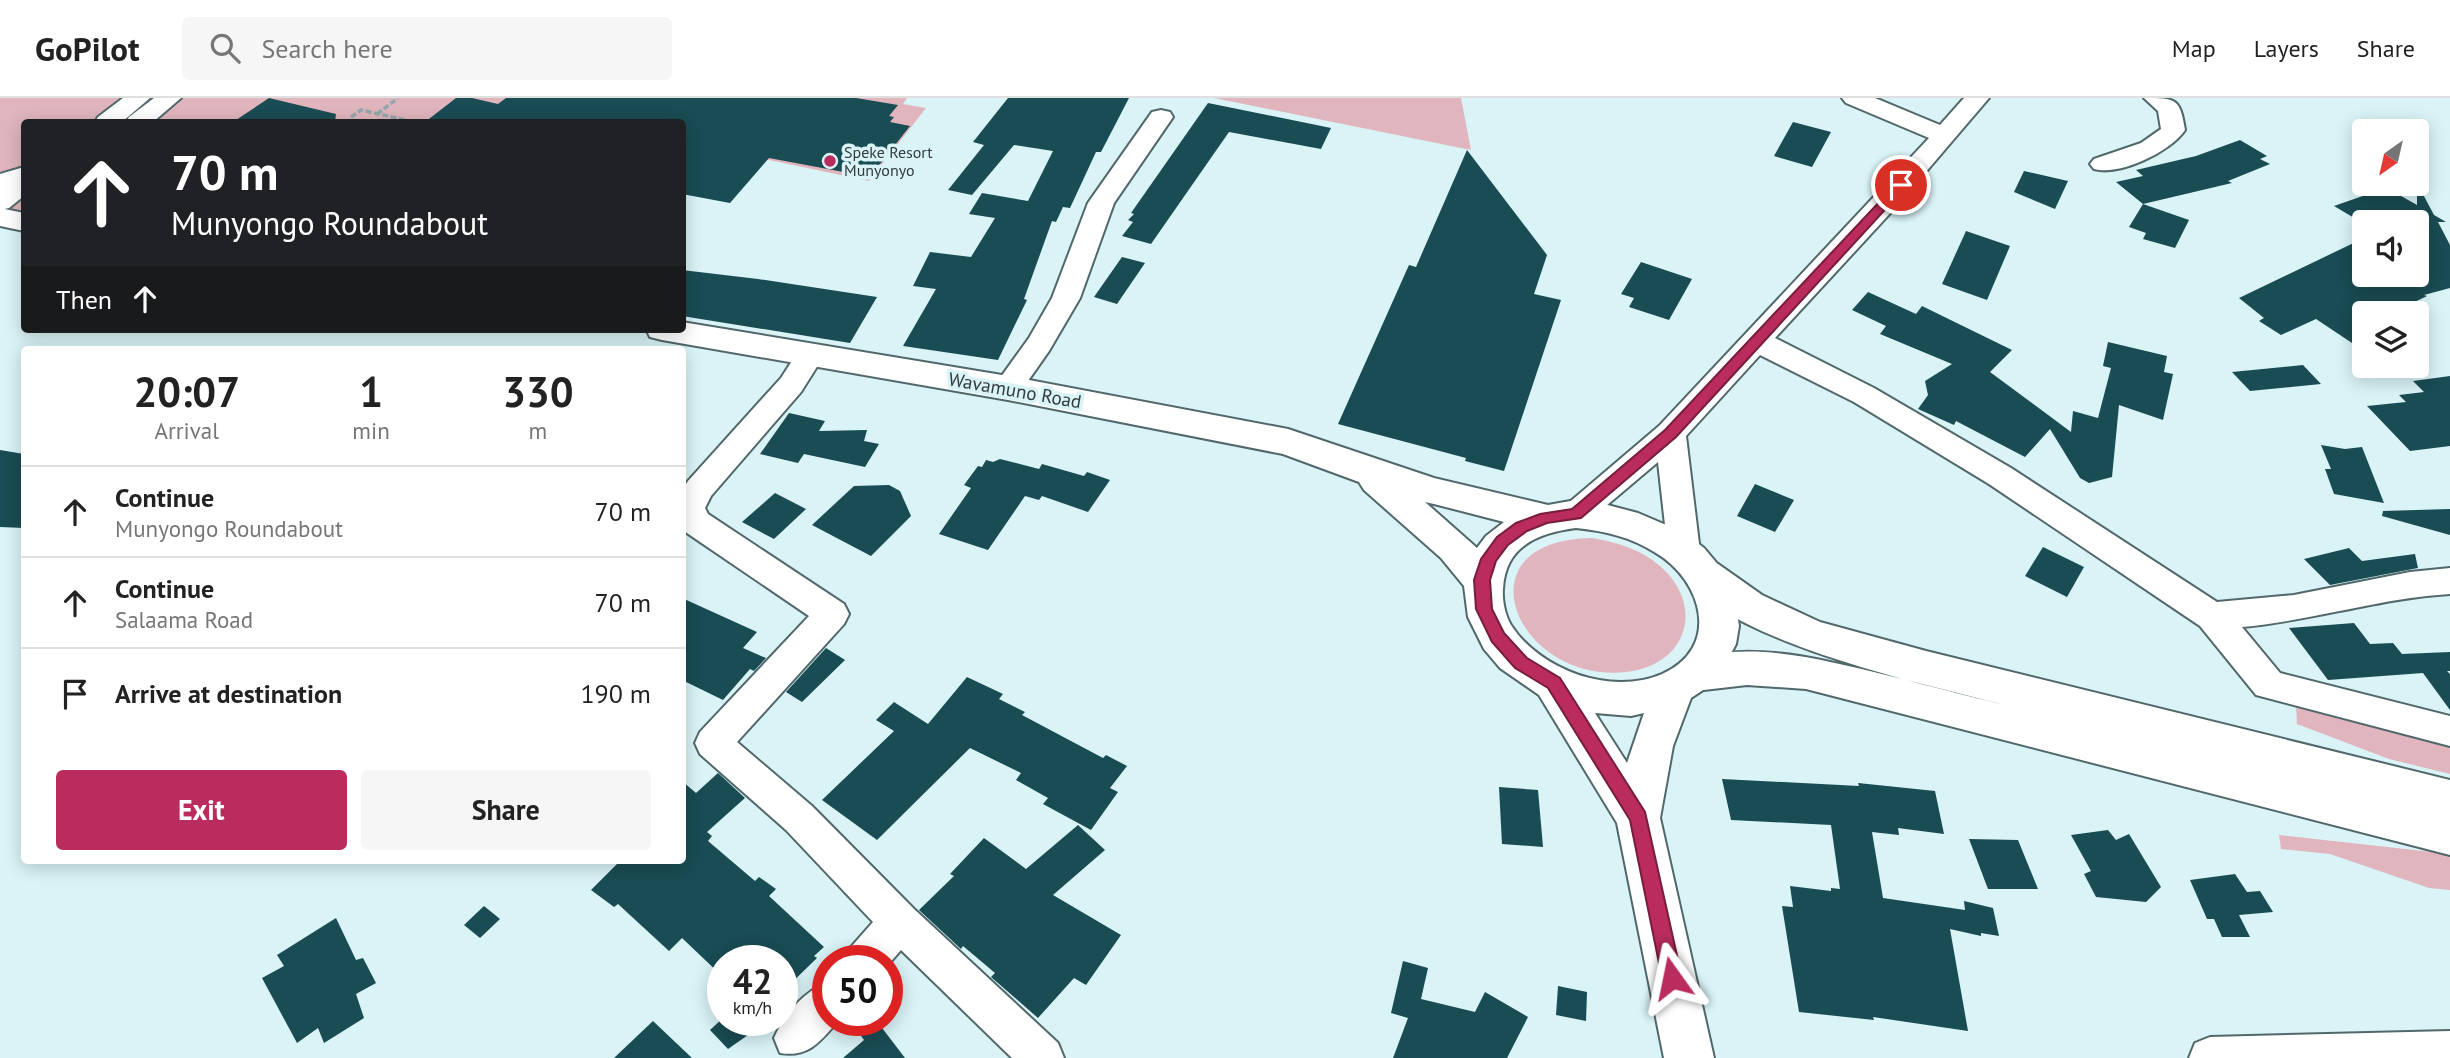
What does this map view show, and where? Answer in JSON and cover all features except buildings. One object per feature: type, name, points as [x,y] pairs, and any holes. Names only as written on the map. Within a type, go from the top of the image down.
[{"type":"main road","points":[[0,183],[21,177]]},
{"type":"main road","name":"Wavamuno Road","points":[[686,333],[1008,388],[1288,442],[1364,470],[1458,497],[1561,516]]},
{"type":"main road","name":"Wavamuno Road","points":[[1364,470],[1445,540],[1482,580]]},
{"type":"main road","points":[[2450,799],[1939,671],[1810,635],[1748,606],[1660,535],[1633,523],[1605,516],[1561,516],[1522,527],[1502,541],[1489,559],[1482,580],[1484,609],[1497,637],[1521,663],[1554,683],[1591,695],[1629,698],[1653,695],[1685,681],[1747,668],[1806,673],[2450,835]]},
{"type":"main road","points":[[1638,818],[1652,746],[1685,681],[1712,653],[1720,628],[1717,601],[1694,563]]},
{"type":"main road","points":[[1554,683],[1638,818],[1689,1058]]},
{"type":"street","points":[[111,119],[138,98]]},
{"type":"street","points":[[142,119],[169,98]]},
{"type":"street","points":[[1854,98],[1944,135]]},
{"type":"street","points":[[1561,516],[1671,434],[1886,202],[1977,98]]},
{"type":"street","points":[[2103,164],[2151,148],[2173,130],[2169,108],[2156,98]]},
{"type":"street","points":[[1008,388],[1030,361],[1059,310],[1080,265],[1094,216],[1101,203],[1161,117]]},
{"type":"street","points":[[12,214],[21,192]]},
{"type":"street","points":[[1757,341],[1855,390],[2000,476],[2212,616],[2269,685],[2450,731]]},
{"type":"street","points":[[811,354],[791,384],[699,489],[689,508],[695,522],[832,614],[713,743],[799,818],[900,922],[1043,1058]]},
{"type":"street","points":[[1671,434],[1694,563]]},
{"type":"street","points":[[2212,616],[2295,608],[2383,588],[2450,581]]},
{"type":"street","points":[[879,945],[900,922]]},
{"type":"street","points":[[795,1038],[812,1019]]},
{"type":"street","points":[[2210,1058],[2450,1052]]},
{"type":"path","points":[[377,114],[398,98]]},
{"type":"path","points":[[351,117],[360,110],[400,119]]},
{"type":"shaded area","name":"Speke Resort Munyonyo","points":[[0,98],[907,98],[903,104],[926,108],[869,181],[686,143],[686,119],[21,119],[21,212],[0,208]]},
{"type":"shaded area","points":[[1214,98],[1461,98],[1471,150]]},
{"type":"shaded area","points":[[1592,538],[1628,547],[1644,555],[1660,566],[1674,582],[1683,599],[1686,616],[1683,632],[1676,646],[1664,659],[1626,672],[1587,670],[1555,656],[1531,635],[1517,610],[1514,584],[1524,561],[1550,545]]},
{"type":"shaded area","points":[[2296,704],[2450,740],[2450,774],[2389,759],[2297,724]]},
{"type":"shaded area","points":[[2279,835],[2450,854],[2450,890],[2429,888],[2330,854],[2281,849]]},
{"type":"place","name":"Speke Resort Munyonyo","points":[[830,161]]},
{"type":"route","points":[[1672,978],[1638,818],[1554,683],[1521,663],[1497,637],[1484,609],[1482,580],[1489,559],[1502,541],[1522,527],[1545,518],[1576,514],[1671,434],[1901,185]]}]
